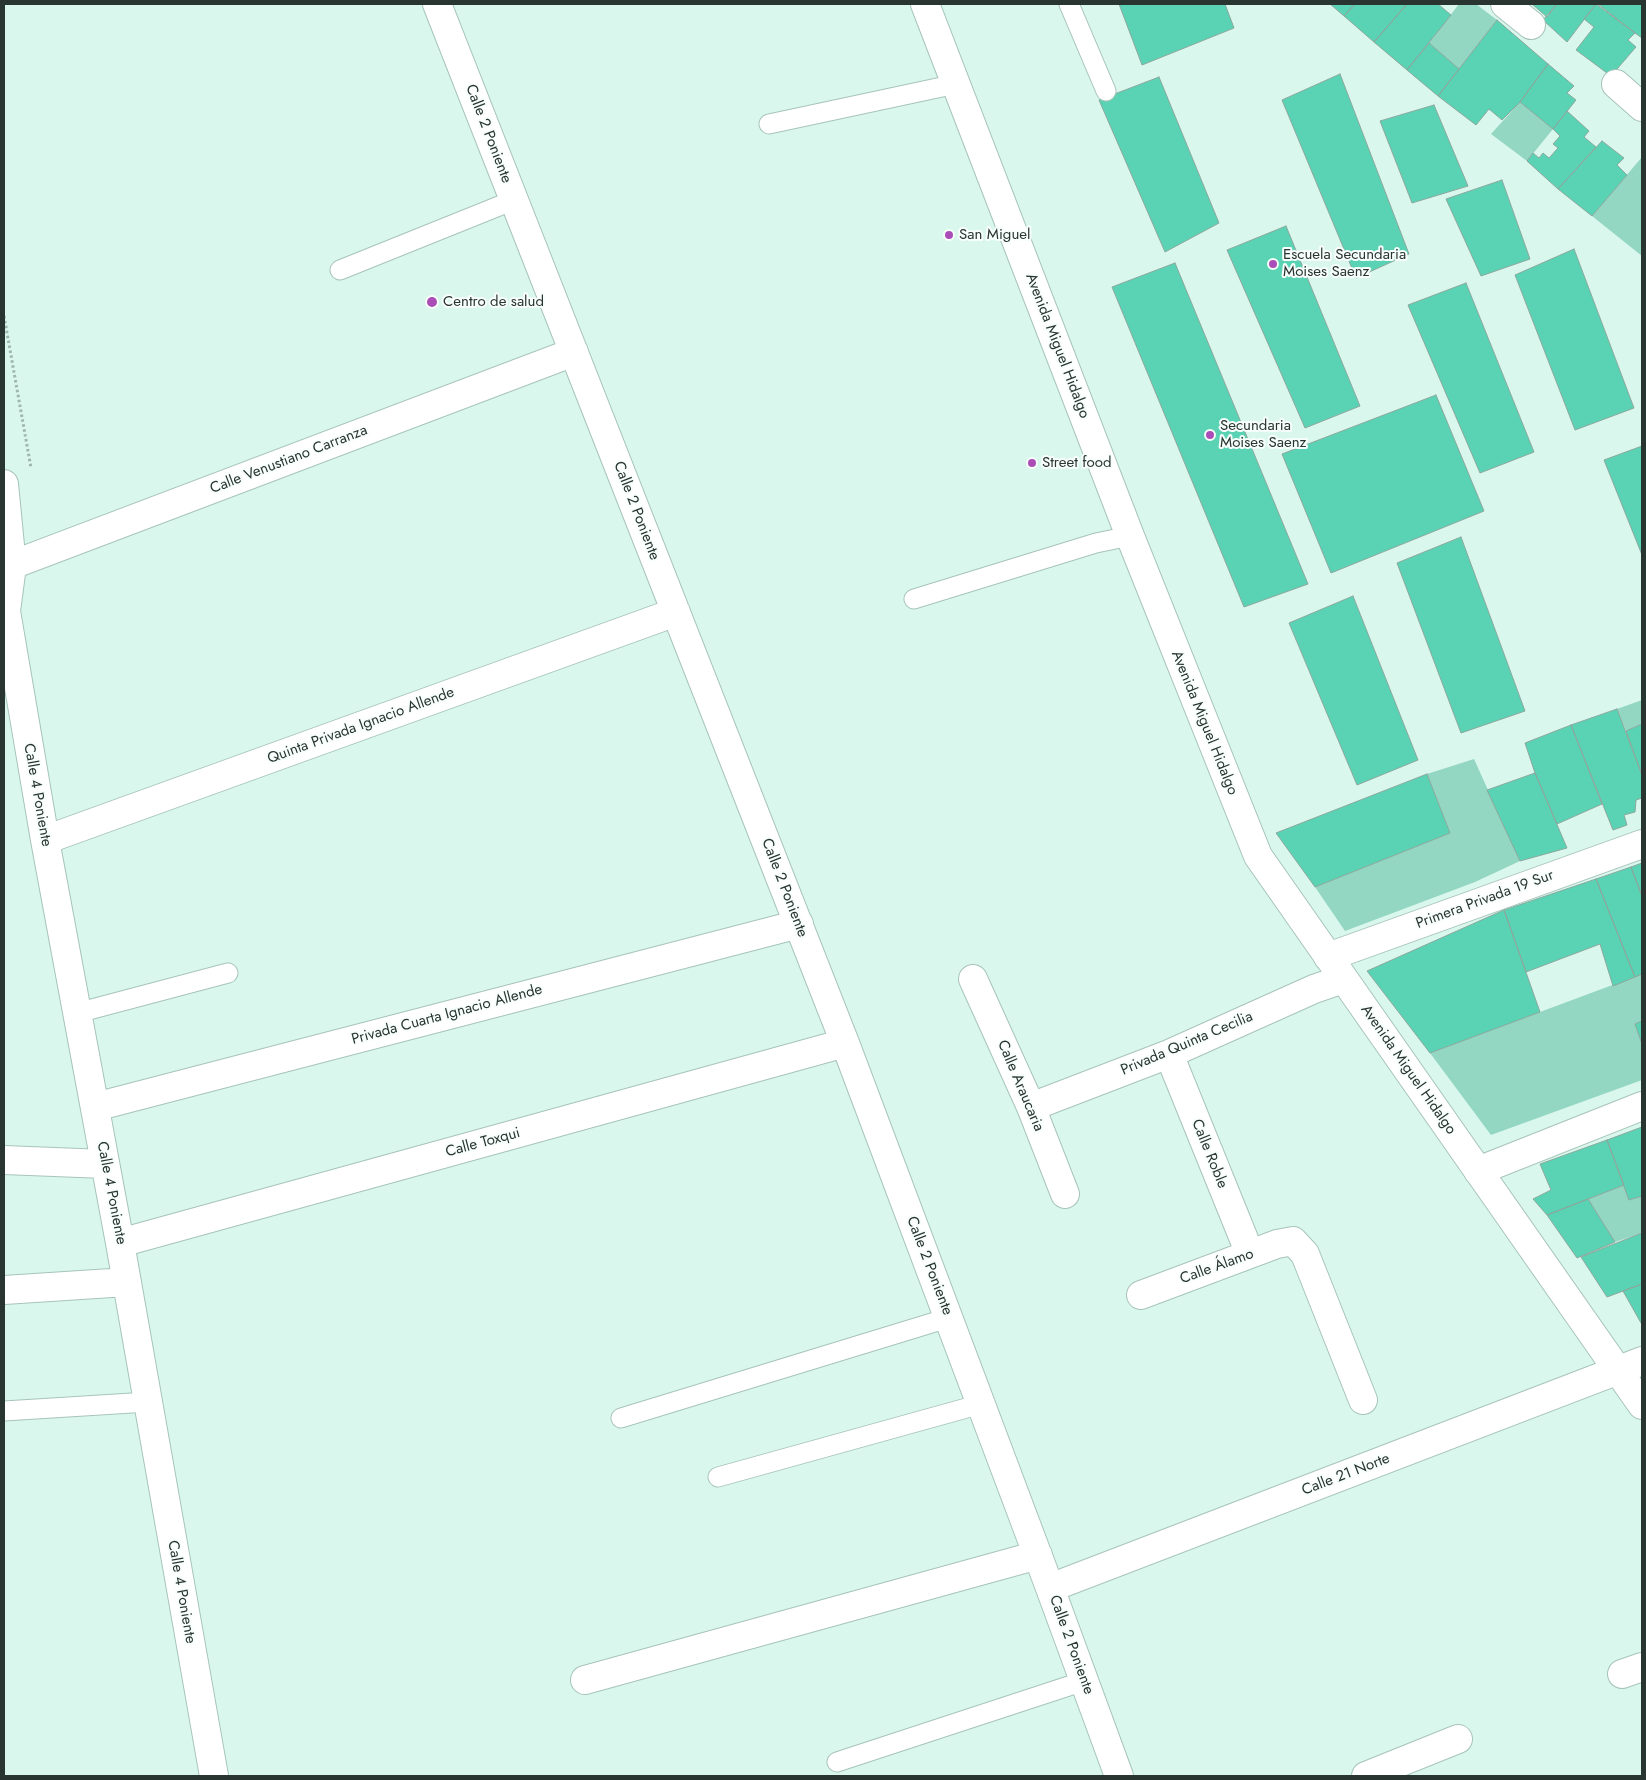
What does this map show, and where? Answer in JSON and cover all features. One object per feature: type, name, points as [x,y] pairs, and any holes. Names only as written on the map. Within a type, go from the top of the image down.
[{"type":"street","name":"Calle 2 Poniente","points":[[437,4],[845,1042],[1119,1776]]},
{"type":"street","name":"Avenida Miguel Hidalgo","points":[[925,4],[1130,536],[1258,856],[1478,1171],[1630,1366],[1642,1405]]},
{"type":"street","points":[[1505,4],[1531,25]]},
{"type":"street","points":[[1616,84],[1642,107]]},
{"type":"street","name":"Calle Venustiano Carranza","points":[[8,567],[574,352]]},
{"type":"street","name":"Calle 4 Poniente","points":[[4,484],[8,567],[5,609],[45,840],[106,1164],[214,1776]]},
{"type":"street","name":"Quinta Privada Ignacio Allende","points":[[45,840],[676,612]]},
{"type":"street","name":"Primera Privada 19 Sur","points":[[1336,968],[1642,844]]},
{"type":"street","name":"Privada Cuarta Ignacio Allende","points":[[95,1107],[799,924]]},
{"type":"street","name":"Privada Quinta Cecilia","points":[[1030,1107],[1169,1054],[1314,989],[1336,968]]},
{"type":"street","name":"Calle Araucaria","points":[[973,979],[1030,1107],[1064,1194]]},
{"type":"street","name":"Calle Toxqui","points":[[120,1244],[845,1042]]},
{"type":"street","name":"Calle Roble","points":[[1169,1054],[1250,1254]]},
{"type":"street","points":[[1478,1171],[1642,1106]]},
{"type":"street","points":[[4,1160],[106,1164]]},
{"type":"street","name":"Calle Álamo","points":[[1141,1295],[1277,1244],[1293,1241],[1305,1254],[1363,1400]]},
{"type":"street","points":[[4,1290],[127,1282]]},
{"type":"street","name":"Calle 21 Norte","points":[[1050,1588],[1630,1366]]},
{"type":"street","points":[[585,1680],[1038,1555]]},
{"type":"street","points":[[1366,1776],[1458,1739]]},
{"type":"lane","points":[[1069,4],[1106,91]]},
{"type":"lane","points":[[769,124],[956,84]]},
{"type":"lane","points":[[340,270],[514,200]]},
{"type":"lane","points":[[914,599],[1096,544],[1130,536]]},
{"type":"lane","points":[[77,1013],[228,973]]},
{"type":"lane","points":[[621,1418],[948,1318]]},
{"type":"lane","points":[[4,1411],[148,1402]]},
{"type":"lane","points":[[718,1477],[981,1404]]},
{"type":"lane","points":[[837,1762],[1084,1681]]},
{"type":"green space","points":[[1459,4],[1476,4],[1497,20],[1459,69],[1429,43]]},
{"type":"green space","points":[[1520,102],[1553,129],[1527,161],[1491,134]]},
{"type":"green space","points":[[1642,157],[1642,256],[1592,216]]},
{"type":"green space","points":[[1642,700],[1642,724],[1626,731],[1617,709]]},
{"type":"green space","points":[[1474,759],[1520,861],[1475,882],[1345,931],[1315,887],[1450,833],[1427,774]]},
{"type":"green space","points":[[1642,974],[1642,1021],[1635,1024],[1642,1044],[1642,1080],[1491,1135],[1430,1053]]},
{"type":"green space","points":[[1624,1185],[1630,1200],[1642,1196],[1642,1233],[1615,1242],[1588,1199]]},
{"type":"building","points":[[1119,4],[1225,4],[1234,28],[1142,65]]},
{"type":"building","points":[[1330,4],[1355,4],[1344,16]]},
{"type":"building","points":[[1355,4],[1407,4],[1374,42],[1344,16]]},
{"type":"building","points":[[1407,4],[1438,4],[1451,15],[1407,70],[1374,42]]},
{"type":"building","points":[[1532,4],[1557,4],[1547,17]]},
{"type":"building","points":[[1557,4],[1596,4],[1567,42],[1543,20]]},
{"type":"building","points":[[1596,4],[1635,33],[1628,40],[1636,47],[1611,76],[1576,50],[1594,27],[1584,19]]},
{"type":"building","points":[[1598,4],[1642,4],[1642,38],[1635,33]]},
{"type":"building","points":[[1497,20],[1548,64],[1520,102],[1502,120],[1489,109],[1476,125],[1438,96]]},
{"type":"building","points":[[1429,43],[1459,69],[1438,96],[1407,70]]},
{"type":"building","points":[[1548,64],[1574,86],[1567,93],[1576,100],[1553,129],[1520,102]]},
{"type":"building","points":[[1340,74],[1409,254],[1356,278],[1282,100]]},
{"type":"building","points":[[1159,77],[1219,223],[1165,252],[1099,100]]},
{"type":"building","points":[[1434,105],[1468,186],[1412,203],[1380,121]]},
{"type":"building","points":[[1567,111],[1589,131],[1584,137],[1596,147],[1558,189],[1527,161],[1533,153],[1539,158],[1543,153],[1549,158],[1558,148],[1553,144],[1560,136],[1553,129]]},
{"type":"building","points":[[1602,141],[1624,158],[1617,165],[1627,175],[1592,216],[1558,189]]},
{"type":"building","points":[[1502,180],[1530,259],[1481,276],[1446,199]]},
{"type":"building","name":"Secundaria Moises Saenz","points":[[1286,226],[1360,406],[1305,428],[1227,250]]},
{"type":"building","points":[[1574,249],[1634,408],[1575,430],[1515,275]]},
{"type":"building","name":"Secundaria Moises Saenz","points":[[1175,263],[1308,584],[1244,607],[1112,287]]},
{"type":"building","points":[[1466,283],[1534,452],[1480,473],[1408,305]]},
{"type":"building","points":[[1436,395],[1484,511],[1331,573],[1282,454]]},
{"type":"building","points":[[1642,446],[1642,555],[1604,460]]},
{"type":"building","points":[[1461,537],[1525,711],[1461,733],[1397,563]]},
{"type":"building","points":[[1353,596],[1418,760],[1357,785],[1289,623]]},
{"type":"building","points":[[1617,709],[1642,775],[1642,798],[1636,800],[1635,812],[1624,815],[1627,825],[1613,830],[1571,725]]},
{"type":"building","points":[[1642,724],[1642,775],[1626,731]]},
{"type":"building","points":[[1571,725],[1602,804],[1557,824],[1535,773],[1525,743]]},
{"type":"building","points":[[1535,773],[1567,848],[1520,861],[1487,790]]},
{"type":"building","points":[[1427,774],[1450,833],[1315,887],[1276,833]]},
{"type":"building","points":[[1642,863],[1642,896],[1631,867]]},
{"type":"building","points":[[1631,867],[1642,896],[1642,974],[1635,977],[1596,879]]},
{"type":"building","points":[[1596,879],[1635,977],[1613,986],[1600,944],[1526,972],[1504,910]]},
{"type":"building","points":[[1504,910],[1540,1012],[1430,1053],[1367,971]]},
{"type":"building","points":[[1642,1021],[1642,1044],[1635,1024]]},
{"type":"building","points":[[1642,1127],[1642,1196],[1629,1200],[1607,1140]]},
{"type":"building","points":[[1607,1140],[1624,1185],[1547,1215],[1533,1199],[1551,1190],[1540,1164]]},
{"type":"building","points":[[1588,1199],[1615,1242],[1577,1258],[1547,1215]]},
{"type":"building","points":[[1642,1233],[1642,1284],[1607,1297],[1581,1257]]},
{"type":"building","points":[[1642,1284],[1642,1322],[1641,1323],[1623,1291]]},
{"type":"place","name":"San Miguel","points":[[949,235]]},
{"type":"place","name":"Escuela Secundaria Moises Saenz","points":[[1273,264]]},
{"type":"place","name":"Centro de salud","points":[[432,302]]},
{"type":"place","name":"Secundaria Moises Saenz","points":[[1210,435]]},
{"type":"place","name":"Street food","points":[[1032,463]]}]
